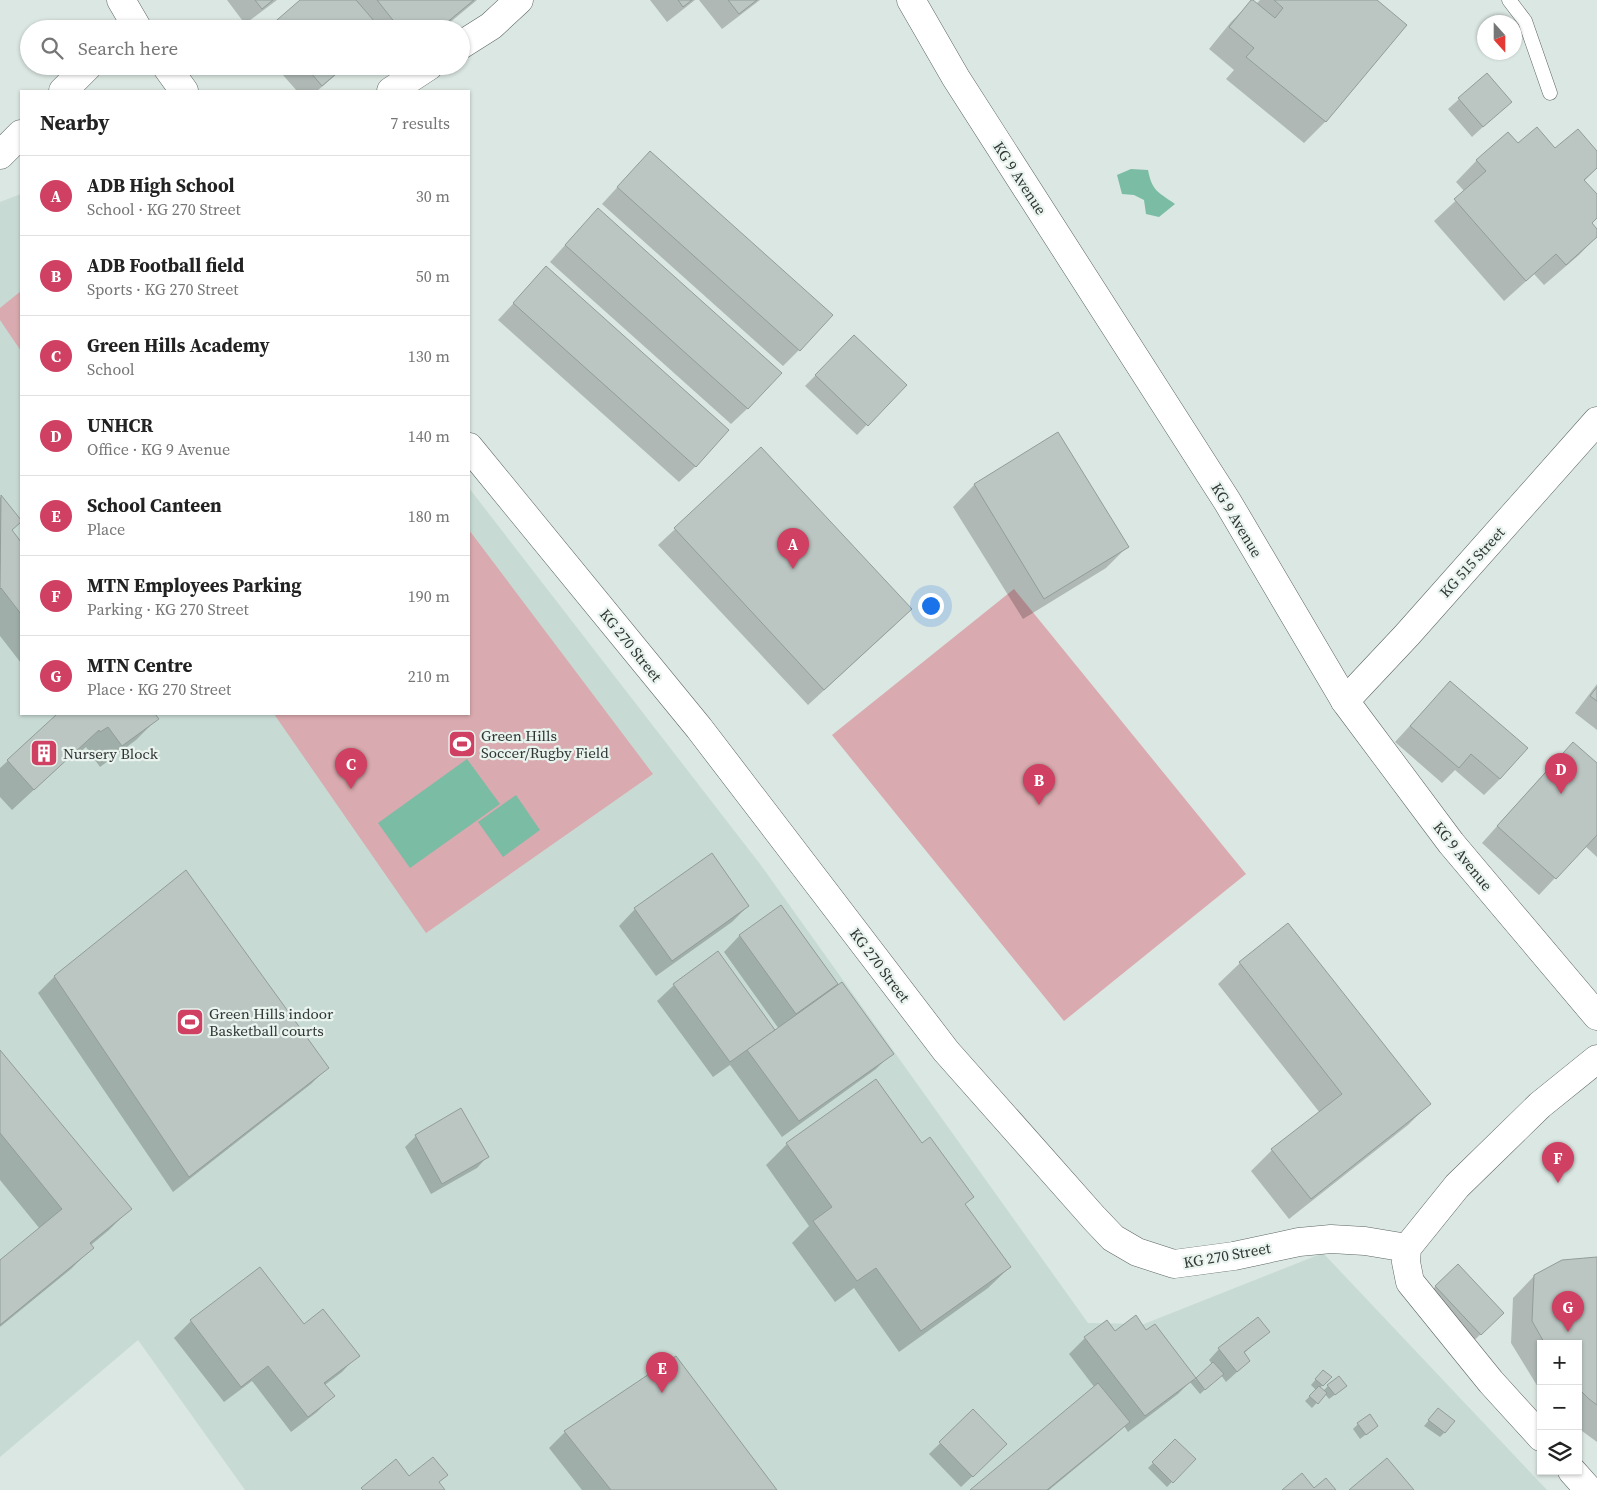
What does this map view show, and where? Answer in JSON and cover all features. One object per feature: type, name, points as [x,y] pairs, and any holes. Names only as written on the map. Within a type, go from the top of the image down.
[{"type":"street","points":[[470,39],[491,26],[519,0]]},
{"type":"street","name":"KG 9 Avenue","points":[[910,0],[956,78],[1227,501],[1345,701],[1451,843],[1597,1016]]},
{"type":"street","points":[[64,90],[79,75]]},
{"type":"street","points":[[172,75],[183,90]]},
{"type":"street","points":[[393,90],[415,75]]},
{"type":"street","points":[[0,155],[20,135]]},
{"type":"street","name":"KG 515 Street","points":[[1345,701],[1407,635],[1597,421]]},
{"type":"street","name":"KG 270 Street","points":[[470,448],[699,728],[946,1051],[1113,1238],[1138,1252],[1174,1264],[1234,1256],[1299,1242],[1331,1238],[1366,1241],[1406,1248]]},
{"type":"street","points":[[1537,1433],[1491,1382],[1410,1282],[1406,1262],[1406,1248],[1457,1186],[1540,1105],[1597,1060]]},
{"type":"street","points":[[1576,1475],[1589,1490]]},
{"type":"lane","points":[[1509,0],[1525,21],[1550,93]]},
{"type":"shaded area","points":[[1131,169],[1148,170],[1154,187],[1175,204],[1159,217],[1146,214],[1144,200],[1134,195],[1122,194],[1117,175]]},
{"type":"shaded area","points":[[20,194],[20,715],[470,715],[470,489],[760,864],[1088,1323],[1144,1324],[1323,1253],[1547,1490],[245,1490],[138,1340],[0,1457],[0,202]]},
{"type":"shaded area","points":[[20,292],[20,350],[0,320],[0,308]]},
{"type":"shaded area","name":"Green Hills Soccer/Rugby Field","points":[[470,531],[653,774],[426,933],[275,715],[470,715]]},
{"type":"shaded area","points":[[1014,589],[1246,874],[1064,1021],[832,735]]},
{"type":"shaded area","points":[[467,759],[500,804],[410,868],[378,823]]},
{"type":"shaded area","points":[[516,795],[540,830],[503,857],[478,822]]},
{"type":"building","points":[[255,0],[273,0],[262,9]]},
{"type":"building","points":[[300,0],[356,0],[373,20],[277,20]]},
{"type":"building","points":[[377,0],[474,0],[450,20],[393,20]]},
{"type":"building","points":[[678,0],[692,0],[683,7]]},
{"type":"building","points":[[728,0],[757,0],[739,14]]},
{"type":"building","points":[[1251,0],[1275,18],[1283,8],[1274,0],[1377,0],[1407,25],[1326,122],[1246,57],[1254,48],[1229,27]]},
{"type":"building","points":[[1487,73],[1512,102],[1483,127],[1458,98]]},
{"type":"building","points":[[313,75],[335,75],[322,86]]},
{"type":"building","points":[[1537,127],[1555,148],[1578,129],[1597,151],[1597,168],[1584,180],[1597,194],[1597,218],[1592,223],[1597,229],[1597,237],[1566,265],[1556,254],[1526,281],[1454,199],[1486,171],[1476,160],[1508,132],[1518,143]]},
{"type":"building","points":[[650,151],[833,315],[800,351],[617,187]]},
{"type":"building","points":[[598,208],[782,373],[748,409],[565,245]]},
{"type":"building","points":[[546,266],[729,430],[696,467],[513,303]]},
{"type":"building","points":[[854,335],[907,385],[868,426],[815,375]]},
{"type":"building","points":[[1058,432],[1129,547],[1044,599],[974,484]]},
{"type":"building","points":[[761,447],[912,609],[824,690],[674,528]]},
{"type":"building","points":[[1,495],[20,519],[20,523],[12,530],[20,541],[20,613],[0,589]]},
{"type":"building","points":[[1450,681],[1528,748],[1500,779],[1471,754],[1459,768],[1410,726]]},
{"type":"building","points":[[1597,687],[1597,701],[1590,696]]},
{"type":"building","name":"Nursery Block","points":[[56,715],[156,715],[159,719],[122,746],[108,727],[100,732],[99,730],[34,790],[7,760]]},
{"type":"building","points":[[1573,742],[1597,763],[1597,835],[1556,879],[1497,826]]},
{"type":"building","points":[[712,853],[749,906],[672,961],[634,908]]},
{"type":"building","name":"Green Hills indoor Basketball courts","points":[[186,870],[329,1068],[189,1177],[54,976]]},
{"type":"building","points":[[781,905],[838,984],[796,1014],[739,935]]},
{"type":"building","points":[[1288,923],[1431,1104],[1311,1199],[1271,1149],[1342,1094],[1239,962]]},
{"type":"building","points":[[718,951],[775,1030],[730,1062],[673,984]]},
{"type":"building","points":[[842,982],[894,1054],[799,1121],[747,1050]]},
{"type":"building","points":[[0,1050],[132,1209],[90,1243],[94,1248],[0,1325],[0,1260],[62,1209],[0,1133]]},
{"type":"building","points":[[876,1079],[922,1143],[930,1137],[974,1197],[965,1204],[1011,1267],[921,1331],[876,1268],[857,1281],[813,1221],[832,1207],[786,1143]]},
{"type":"building","points":[[461,1108],[489,1157],[442,1184],[415,1135]]},
{"type":"building","points":[[1597,1257],[1597,1405],[1582,1392],[1582,1340],[1543,1340],[1532,1321],[1534,1275],[1562,1260]]},
{"type":"building","points":[[1458,1264],[1504,1313],[1481,1335],[1435,1286]]},
{"type":"building","points":[[260,1267],[304,1324],[323,1309],[360,1356],[324,1383],[335,1396],[308,1417],[268,1366],[241,1387],[190,1320]]},
{"type":"building","points":[[1136,1315],[1146,1330],[1155,1324],[1196,1378],[1145,1416],[1084,1337],[1107,1320],[1115,1331]]},
{"type":"building","points":[[1258,1317],[1270,1332],[1244,1352],[1250,1361],[1237,1372],[1218,1348]]},
{"type":"building","points":[[676,1356],[777,1490],[611,1490],[564,1431]]},
{"type":"building","points":[[1213,1362],[1224,1374],[1205,1390],[1196,1378]]},
{"type":"building","points":[[1323,1370],[1332,1377],[1323,1386],[1315,1379]]},
{"type":"building","points":[[1339,1376],[1347,1386],[1335,1395],[1327,1385]]},
{"type":"building","points":[[1098,1383],[1130,1422],[1047,1490],[970,1490]]},
{"type":"building","points":[[1319,1386],[1327,1393],[1318,1404],[1309,1396]]},
{"type":"building","points":[[1438,1408],[1455,1421],[1445,1433],[1428,1420]]},
{"type":"building","points":[[973,1409],[1007,1444],[973,1477],[939,1442]]},
{"type":"building","points":[[1370,1414],[1378,1426],[1366,1435],[1357,1423]]},
{"type":"building","points":[[1175,1439],[1196,1459],[1173,1483],[1152,1462]]},
{"type":"building","points":[[433,1457],[448,1475],[439,1482],[445,1490],[363,1490],[361,1488],[396,1459],[409,1476]]},
{"type":"building","points":[[1387,1458],[1414,1490],[1349,1490]]},
{"type":"building","points":[[1302,1473],[1314,1488],[1326,1478],[1336,1490],[1282,1490]]},
{"type":"place","name":"ADB High School","points":[[793,569]]},
{"type":"place","name":"Green Hills Soccer/Rugby Field","points":[[462,744]]},
{"type":"place","name":"Nursery Block","points":[[44,753]]},
{"type":"place","name":"Green Hills Academy","points":[[351,789]]},
{"type":"place","name":"UNHCR","points":[[1561,794]]},
{"type":"place","name":"ADB Football field","points":[[1039,805]]},
{"type":"place","name":"Green Hills indoor Basketball courts","points":[[190,1022]]},
{"type":"place","name":"MTN Employees Parking","points":[[1558,1183]]},
{"type":"place","name":"MTN Centre","points":[[1568,1332]]},
{"type":"place","name":"School Canteen","points":[[662,1393]]}]
